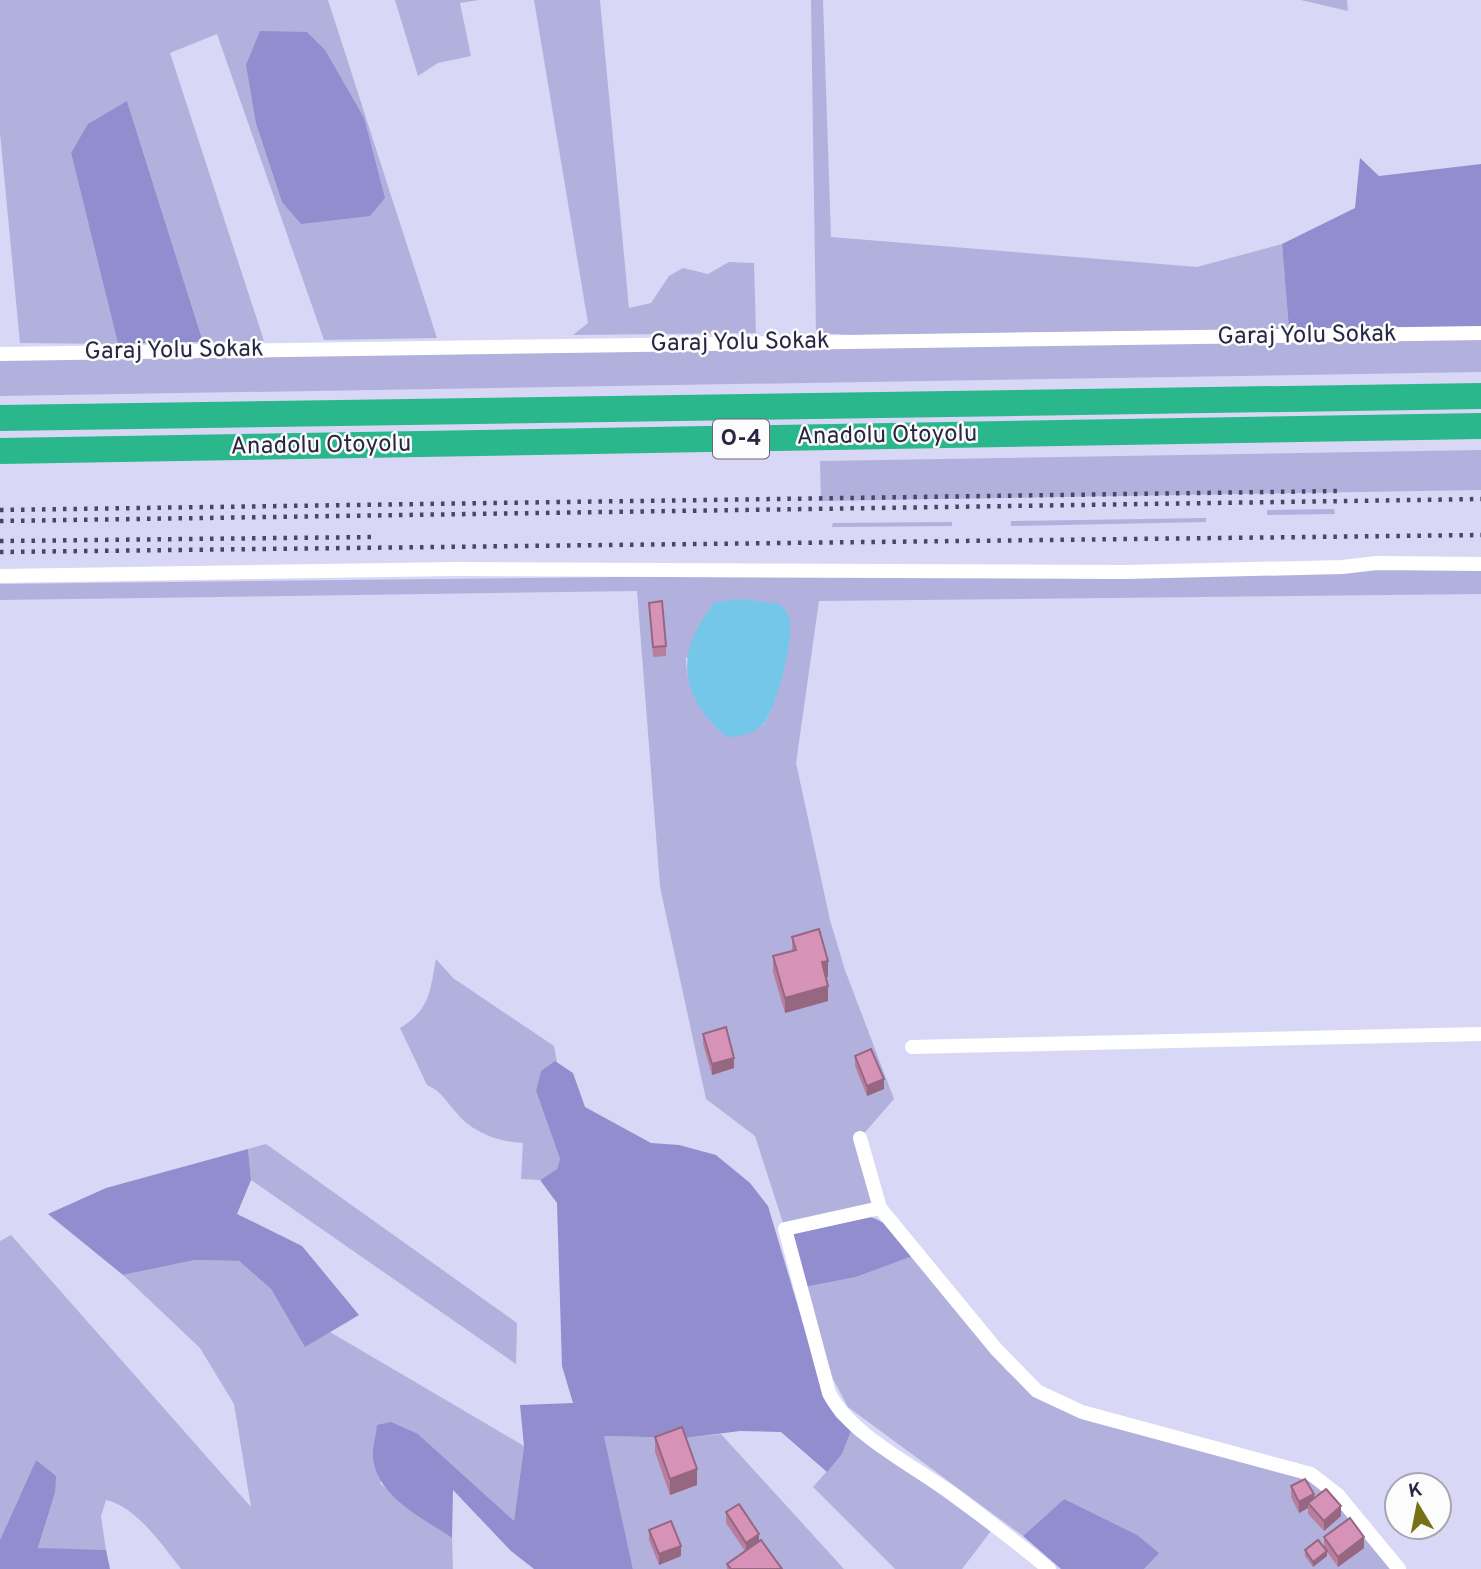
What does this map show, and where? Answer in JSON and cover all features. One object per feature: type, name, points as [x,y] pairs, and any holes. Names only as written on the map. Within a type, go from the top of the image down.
[{"type":"highway","name":"Anadolu Otoyolu","points":[[0,418],[1481,396]]},
{"type":"highway","name":"Anadolu Otoyolu","points":[[0,451],[1481,426]]},
{"type":"street","name":"Garaj Yolu Sokak","points":[[0,354],[1481,333]]},
{"type":"street","points":[[0,576],[455,569],[1124,572],[1342,567],[1377,563],[1481,564]]},
{"type":"street","points":[[912,1047],[1481,1034]]},
{"type":"street","points":[[860,1138],[880,1208],[996,1349],[1037,1391],[1082,1412],[1311,1474],[1338,1495],[1399,1569]]},
{"type":"street","points":[[880,1208],[785,1229],[829,1393],[835,1405],[859,1429],[954,1495],[1049,1569]]},
{"type":"shaded area","points":[[0,0],[328,0],[437,338],[324,340],[217,34],[170,53],[264,341],[203,342],[127,101],[71,153],[118,344],[20,343],[0,133]]},
{"type":"shaded area","points":[[395,0],[479,0],[460,3],[471,56],[438,63],[418,76]]},
{"type":"shaded area","points":[[534,0],[600,0],[629,308],[651,303],[669,276],[683,268],[708,274],[729,262],[754,263],[756,333],[573,335],[588,323]]},
{"type":"shaded area","points":[[811,0],[823,0],[831,237],[1197,267],[1282,244],[1289,329],[853,335],[816,333]]},
{"type":"shaded area","points":[[1301,0],[1347,0],[1348,11]]},
{"type":"shaded area","points":[[260,31],[307,32],[325,50],[364,118],[385,198],[370,216],[301,224],[282,202],[256,123],[246,65]]},
{"type":"shaded area","points":[[127,101],[203,342],[118,344],[71,153],[88,124]]},
{"type":"shaded area","points":[[1360,158],[1379,176],[1481,164],[1481,327],[1289,329],[1282,244],[1355,208]]},
{"type":"shaded area","points":[[1481,336],[1481,372],[0,396],[0,360]]},
{"type":"shaded area","points":[[1481,450],[1481,490],[821,501],[820,461]]},
{"type":"shaded area","points":[[1334,509],[1335,514],[1267,515],[1267,510]]},
{"type":"shaded area","points":[[1206,518],[1206,522],[1011,526],[1011,521]]},
{"type":"shaded area","points":[[952,522],[952,526],[832,527],[833,523]]},
{"type":"shaded area","points":[[1481,567],[1481,594],[819,601],[796,763],[830,920],[845,970],[894,1099],[860,1138],[880,1208],[785,1229],[755,1136],[706,1099],[660,887],[637,591],[0,600],[0,584]],"holes":[[[790,638],[770,713],[763,725],[724,734],[708,718],[696,700],[689,680],[686,658]]]},
{"type":"shaded area","points":[[742,599],[780,604],[789,617],[789,645],[774,704],[764,723],[743,735],[729,737],[716,728],[699,706],[692,692],[687,665],[692,639],[715,602]]},
{"type":"shaded area","points":[[436,959],[453,978],[554,1046],[557,1062],[536,1091],[560,1159],[557,1169],[540,1180],[521,1179],[523,1143],[504,1141],[477,1130],[427,1085],[400,1028],[423,1007],[430,990]]},
{"type":"shaded area","points":[[555,1061],[573,1073],[585,1107],[651,1143],[679,1145],[716,1155],[750,1183],[768,1206],[826,1401],[836,1417],[851,1431],[842,1454],[827,1472],[781,1432],[740,1431],[685,1438],[604,1436],[633,1569],[534,1569],[511,1551],[453,1490],[452,1538],[393,1496],[383,1485],[373,1458],[377,1425],[391,1422],[418,1434],[514,1521],[524,1446],[520,1405],[573,1403],[562,1366],[557,1203],[540,1180],[557,1169],[560,1159],[536,1091],[541,1071]]},
{"type":"shaded area","points":[[266,1144],[517,1323],[516,1364],[251,1180],[248,1149]]},
{"type":"shaded area","points":[[248,1149],[251,1180],[237,1214],[302,1246],[359,1315],[305,1347],[271,1289],[239,1261],[195,1260],[123,1275],[48,1214],[106,1188]]},
{"type":"shaded area","points":[[870,1217],[889,1228],[913,1256],[856,1277],[805,1287],[792,1234]]},
{"type":"shaded area","points":[[11,1235],[251,1507],[234,1404],[200,1348],[123,1275],[195,1260],[239,1261],[271,1289],[305,1346],[330,1332],[524,1446],[514,1522],[418,1434],[380,1483],[407,1507],[452,1538],[453,1569],[181,1569],[138,1519],[128,1510],[106,1500],[101,1516],[106,1550],[38,1549],[55,1493],[36,1460],[0,1540],[0,1241]]},
{"type":"shaded area","points":[[913,1256],[1006,1370],[1031,1392],[1306,1479],[1330,1494],[1390,1569],[1144,1569],[1158,1552],[1064,1499],[1023,1536],[848,1407],[833,1379],[805,1287],[856,1277]]},
{"type":"shaded area","points":[[851,1431],[991,1531],[962,1569],[895,1569],[813,1487],[842,1454]]},
{"type":"shaded area","points":[[721,1434],[844,1569],[633,1569],[604,1436],[685,1438]]},
{"type":"shaded area","points":[[36,1460],[56,1476],[55,1493],[38,1548],[106,1550],[110,1569],[0,1569],[0,1540]]},
{"type":"shaded area","points":[[1064,1499],[1137,1535],[1159,1553],[1144,1569],[1061,1569],[1023,1536]]},
{"type":"building","points":[[662,601],[666,646],[653,647],[649,603]]},
{"type":"building","points":[[819,929],[828,961],[822,962],[828,986],[785,998],[773,956],[796,950],[792,937]]},
{"type":"building","points":[[726,1027],[734,1058],[712,1064],[703,1034]]},
{"type":"building","points":[[871,1049],[884,1079],[867,1086],[855,1056]]},
{"type":"building","points":[[682,1427],[697,1469],[670,1479],[655,1437]]},
{"type":"building","points":[[1305,1479],[1314,1494],[1299,1502],[1291,1486]]},
{"type":"building","points":[[1326,1489],[1341,1506],[1324,1521],[1308,1503]]},
{"type":"building","points":[[739,1504],[759,1534],[746,1543],[726,1512]]},
{"type":"building","points":[[1350,1518],[1364,1537],[1338,1557],[1324,1537]]},
{"type":"building","points":[[671,1521],[681,1546],[659,1554],[649,1530]]},
{"type":"building","points":[[761,1540],[782,1569],[731,1569],[727,1564]]},
{"type":"building","points":[[1318,1540],[1327,1551],[1313,1562],[1305,1550]]},
{"type":"railway","points":[[0,510],[1341,491]]},
{"type":"railway","points":[[0,521],[1481,499]]},
{"type":"railway","points":[[0,552],[1481,535]]},
{"type":"railway","points":[[0,541],[375,537]]}]
